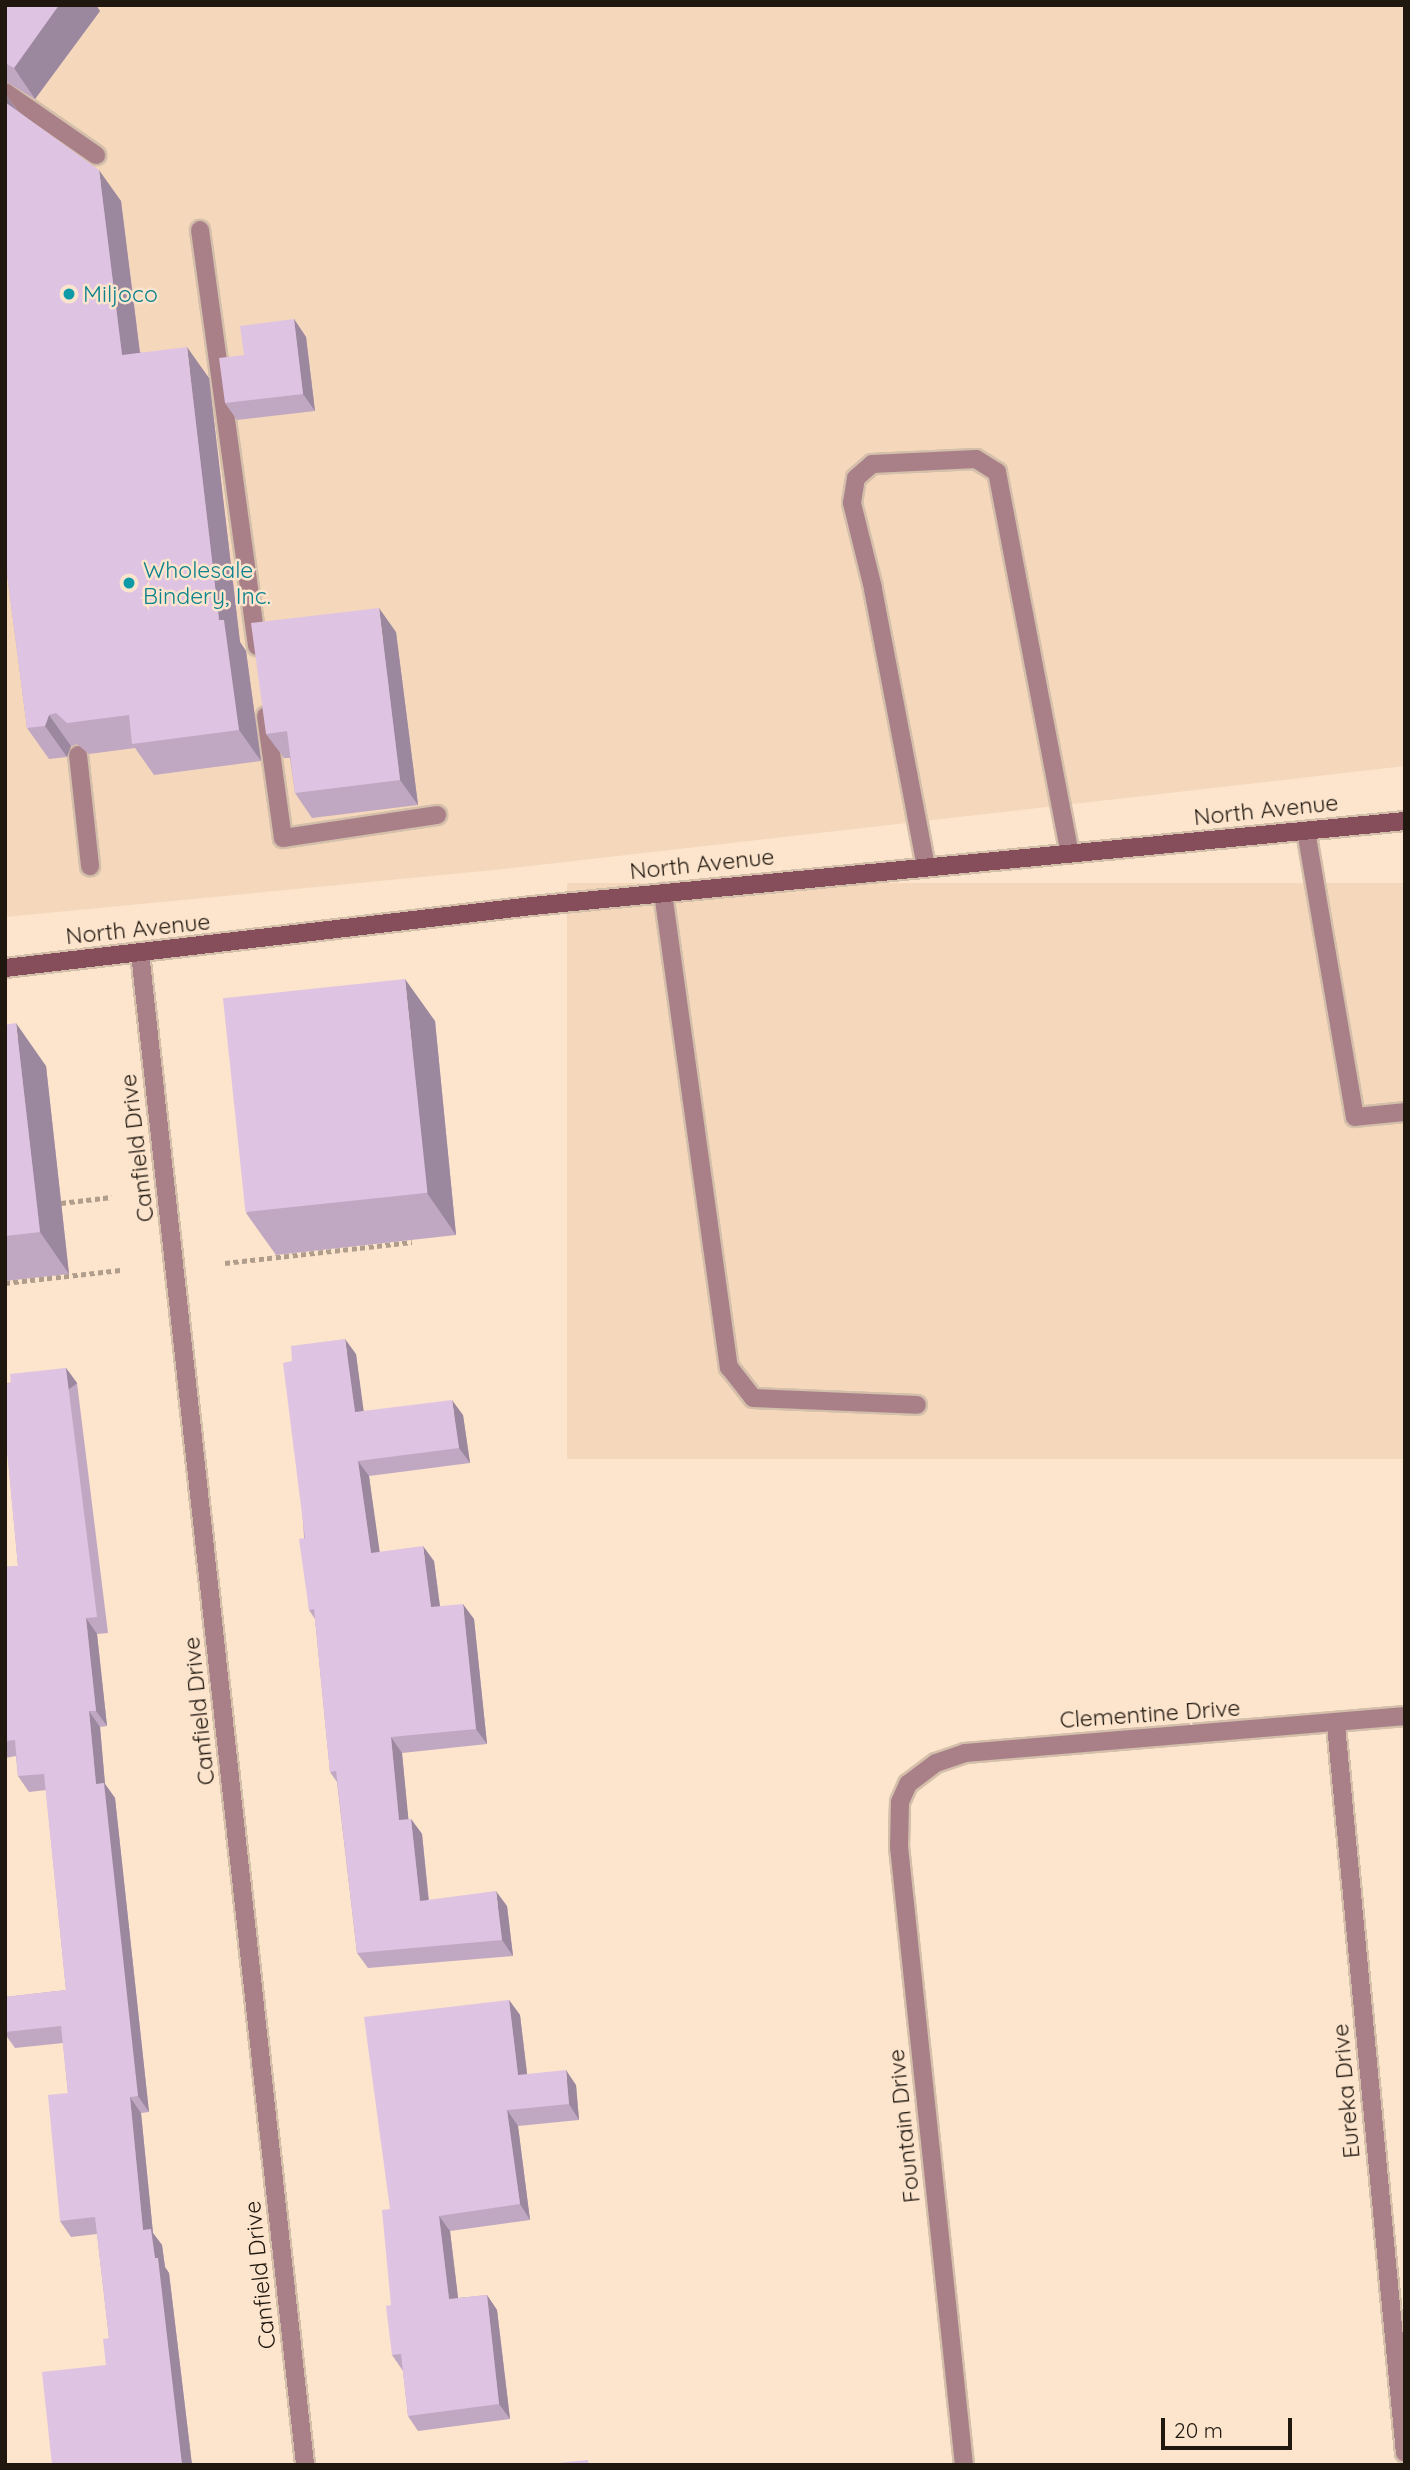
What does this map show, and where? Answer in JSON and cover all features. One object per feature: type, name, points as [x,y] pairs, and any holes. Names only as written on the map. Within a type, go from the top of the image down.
[{"type":"main road","name":"North Avenue","points":[[5,968],[663,893],[1405,821]]},
{"type":"street","points":[[5,92],[96,155]]},
{"type":"street","points":[[201,230],[258,658]]},
{"type":"street","points":[[926,867],[873,589],[852,503],[856,478],[872,464],[976,459],[997,472],[1070,853]]},
{"type":"street","points":[[264,700],[283,838],[437,815]]},
{"type":"street","points":[[78,755],[90,866]]},
{"type":"street","points":[[1306,831],[1356,1116],[1405,1112]]},
{"type":"street","points":[[663,893],[729,1367],[753,1398],[917,1405]]},
{"type":"street","name":"Canfield Drive","points":[[140,953],[305,2465]]},
{"type":"street","name":"Clementine Drive","points":[[908,1784],[936,1763],[965,1753],[1336,1725],[1405,1716]]},
{"type":"street","name":"Eureka Drive","points":[[1336,1725],[1405,2454]]},
{"type":"street","name":"Fountain Drive","points":[[908,1784],[900,1802],[899,1847],[964,2465]]},
{"type":"path","points":[[61,1203],[112,1197]]},
{"type":"path","points":[[365,1234],[366,1247]]},
{"type":"path","points":[[225,1263],[412,1242]]},
{"type":"path","points":[[5,1283],[120,1270]]},
{"type":"shaded area","points":[[5,5],[1405,5],[1405,766],[494,870],[5,917]]},
{"type":"shaded area","points":[[567,883],[1405,883],[1405,1459],[567,1459]]},
{"type":"building","points":[[5,5],[59,5],[14,68],[5,63]]},
{"type":"building","name":"Wholesale Bindery, Inc.","points":[[5,102],[99,170],[122,355],[187,347],[219,620],[224,620],[239,730],[132,744],[129,715],[67,723],[56,713],[49,715],[45,726],[27,728],[5,558]]},
{"type":"building","points":[[294,319],[303,394],[225,403],[219,358],[244,355],[240,326]]},
{"type":"building","points":[[379,608],[400,780],[295,793],[287,731],[266,734],[251,623]]},
{"type":"building","points":[[405,979],[427,1193],[245,1212],[223,998]]},
{"type":"building","points":[[16,1023],[40,1232],[5,1236],[5,1025]]},
{"type":"building","points":[[345,1339],[355,1412],[452,1400],[459,1448],[358,1461],[371,1553],[423,1546],[431,1607],[463,1604],[476,1729],[391,1737],[399,1820],[411,1819],[420,1901],[496,1891],[502,1940],[357,1953],[336,1771],[330,1772],[314,1609],[309,1610],[299,1539],[305,1538],[283,1363],[292,1361],[291,1346]]},
{"type":"building","points":[[66,1368],[97,1617],[86,1618],[96,1711],[89,1711],[96,1784],[104,1783],[138,2096],[130,2097],[143,2230],[151,2229],[155,2258],[158,2258],[182,2465],[52,2465],[42,2372],[106,2365],[103,2339],[109,2338],[95,2217],[60,2221],[48,2095],[68,2093],[61,2026],[5,2032],[5,1997],[66,1990],[44,1774],[18,1776],[15,1740],[5,1741],[5,1567],[18,1566],[5,1430],[5,1384],[11,1383],[10,1374]]},
{"type":"building","points":[[509,2000],[518,2075],[566,2070],[569,2104],[507,2110],[520,2204],[439,2216],[449,2299],[487,2295],[499,2404],[408,2416],[401,2354],[392,2355],[386,2306],[391,2305],[382,2210],[390,2209],[364,2017]]},
{"type":"building","points":[[588,2460],[589,2465],[547,2464]]},
{"type":"place","name":"Miljoco","points":[[69,294]]},
{"type":"place","name":"Wholesale Bindery, Inc.","points":[[129,583]]}]
